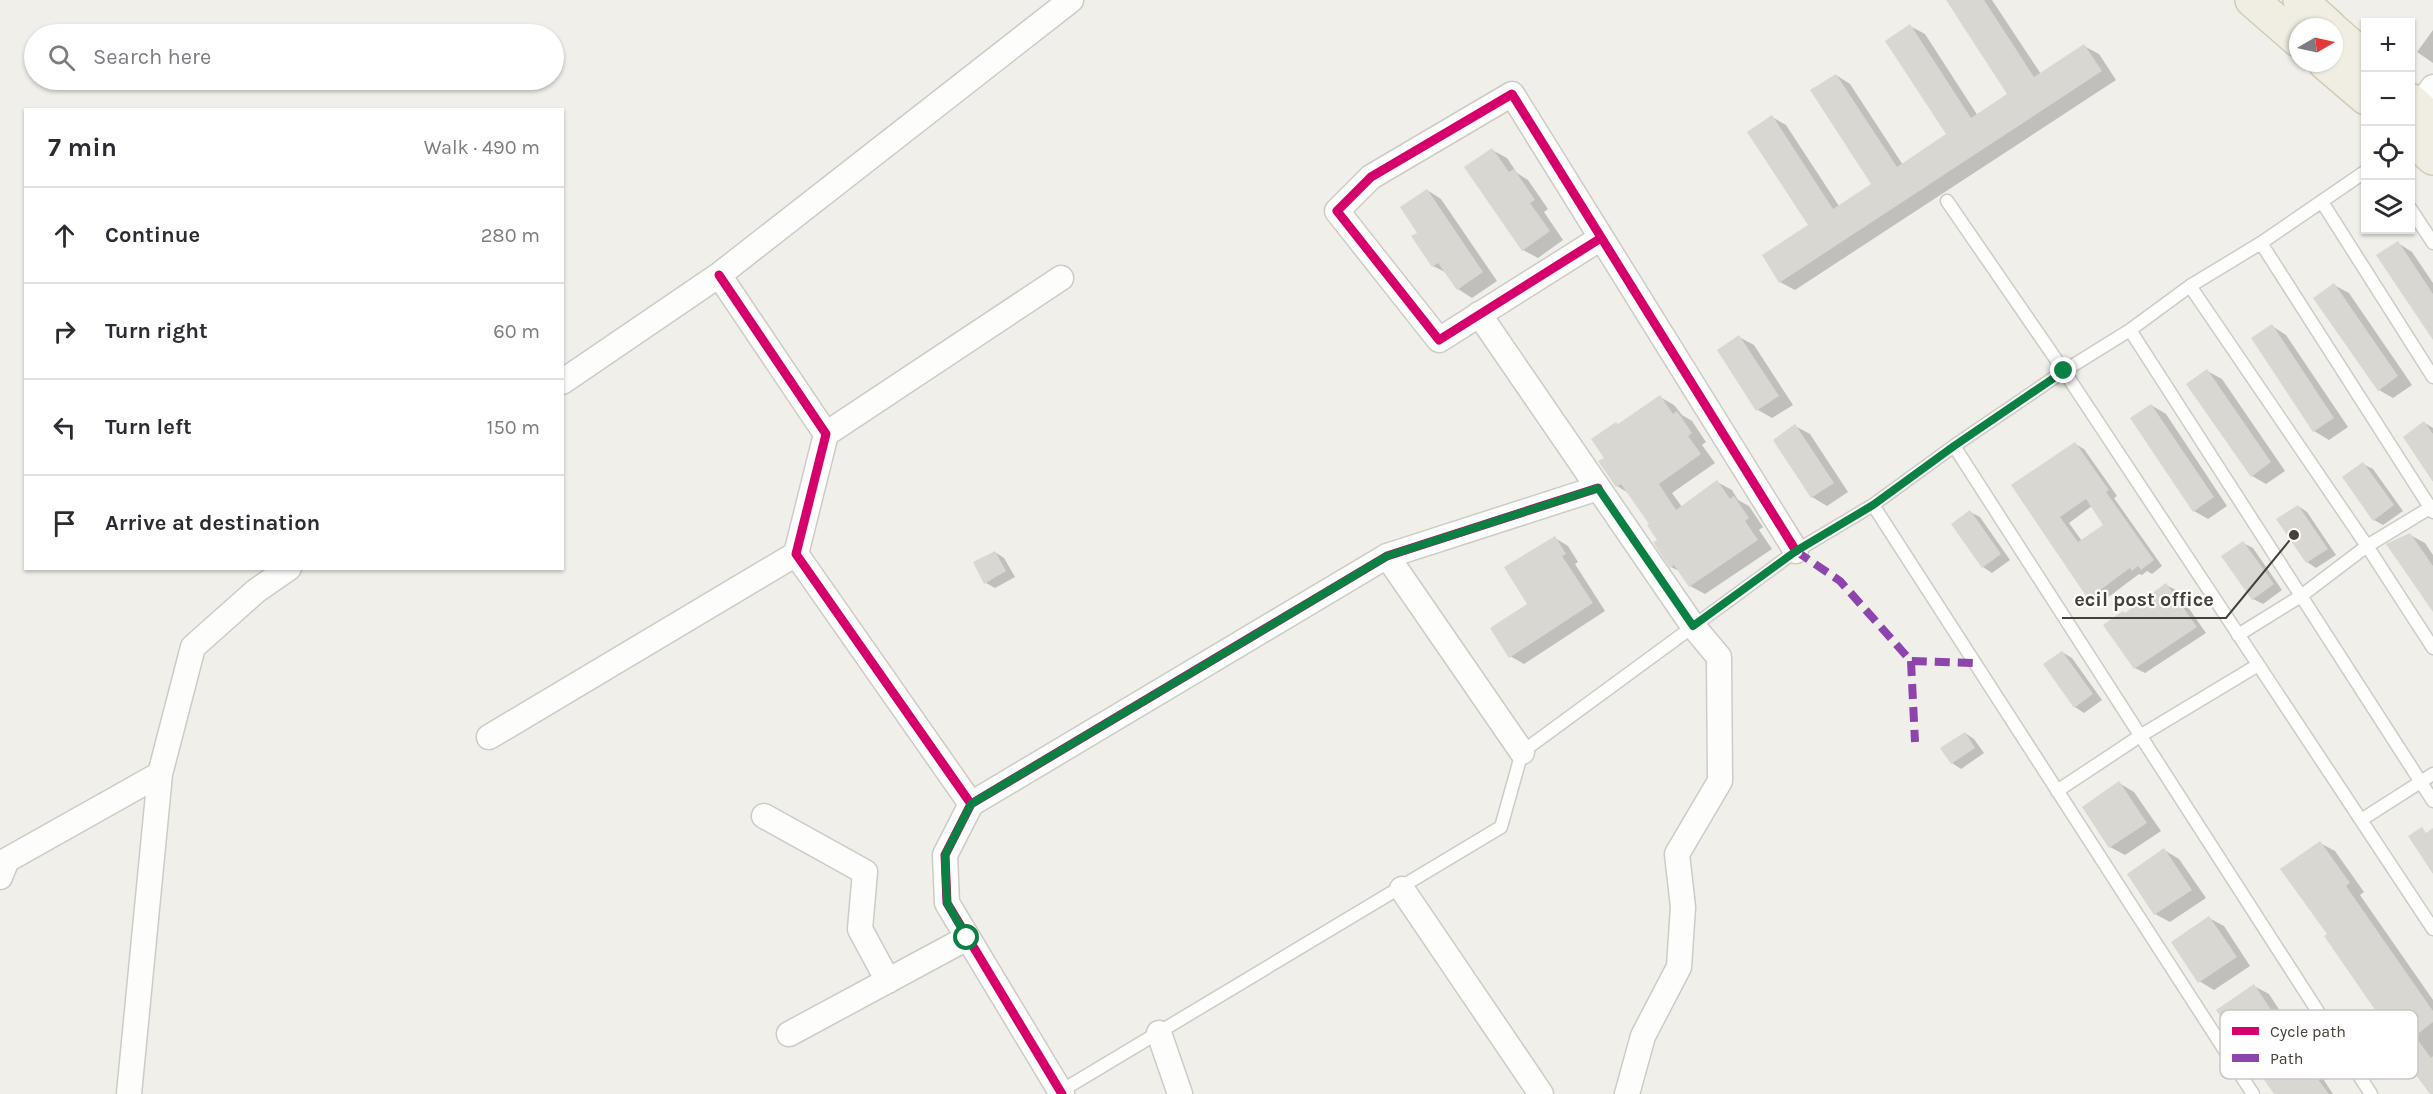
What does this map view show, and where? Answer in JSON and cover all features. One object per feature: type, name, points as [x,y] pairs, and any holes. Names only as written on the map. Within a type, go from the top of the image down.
[{"type":"main road","points":[[2252,0],[2289,32]]},
{"type":"main road","points":[[2300,0],[2320,18]]},
{"type":"main road","points":[[2343,39],[2361,55]]},
{"type":"main road","points":[[2336,72],[2361,94]]},
{"type":"main road","points":[[2421,110],[2433,158]]},
{"type":"street","points":[[564,381],[719,275],[1071,0]]},
{"type":"street","points":[[1601,238],[1439,340],[1337,211],[1371,177],[1512,94],[1796,551]]},
{"type":"street","points":[[719,275],[826,434]]},
{"type":"street","points":[[489,737],[796,554],[826,434],[1060,278]]},
{"type":"street","points":[[1479,314],[1693,626],[1719,657],[1719,781],[1677,854],[1683,908],[1679,967],[1643,1036],[1627,1094]]},
{"type":"street","points":[[1060,1093],[947,903],[945,855],[971,804],[1387,556],[1598,488]]},
{"type":"street","points":[[796,554],[971,804]]},
{"type":"street","points":[[1387,556],[1522,752]]},
{"type":"street","points":[[129,1094],[160,774],[193,647],[256,591],[286,570]]},
{"type":"street","points":[[0,877],[7,860],[160,774]]},
{"type":"street","points":[[764,816],[865,872],[860,928],[888,981]]},
{"type":"street","points":[[1402,889],[1541,1094]]},
{"type":"street","points":[[789,1034],[967,938]]},
{"type":"street","points":[[1159,1033],[1180,1094]]},
{"type":"lane","points":[[1060,1093],[1402,889],[1501,827],[1522,752],[1796,551],[1873,505],[2064,371],[2130,330],[2190,286],[2261,243],[2361,175]]},
{"type":"lane","points":[[1947,201],[2064,371],[2433,929]]},
{"type":"lane","points":[[2322,202],[2433,376]]},
{"type":"lane","points":[[2415,216],[2433,243]]},
{"type":"lane","points":[[2238,635],[2301,596],[2367,546],[2432,509],[2261,243]]},
{"type":"lane","points":[[2190,286],[2367,546],[2433,648]]},
{"type":"lane","points":[[2130,330],[2433,801]]},
{"type":"lane","points":[[1954,446],[2317,1010]]},
{"type":"lane","points":[[1873,505],[2220,1043]]},
{"type":"lane","points":[[2057,791],[2140,736],[2258,665]]},
{"type":"lane","points":[[2361,820],[2433,774]]},
{"type":"lane","points":[[2243,1079],[2253,1094]]},
{"type":"lane","points":[[2361,1079],[2371,1094]]},
{"type":"building","points":[[1946,0],[1984,0],[2034,77],[2084,44],[2102,71],[1779,283],[1762,255],[1808,225],[1747,132],[1772,115],[1833,209],[1871,184],[1810,90],[1836,74],[1897,167],[1946,134],[1885,41],[1910,24],[1971,118],[2007,94]]},
{"type":"building","points":[[1492,148],[1509,172],[1514,169],[1535,200],[1530,203],[1550,231],[1522,251],[1464,167]]},
{"type":"building","points":[[1427,189],[1483,272],[1457,290],[1438,263],[1432,267],[1411,236],[1417,233],[1400,207]]},
{"type":"building","points":[[2398,241],[2433,294],[2433,340],[2376,255]]},
{"type":"building","points":[[2334,283],[2398,376],[2378,391],[2313,298]]},
{"type":"building","points":[[2272,324],[2334,418],[2313,432],[2251,338]]},
{"type":"building","points":[[1739,335],[1779,396],[1756,411],[1717,350]]},
{"type":"building","points":[[2207,369],[2271,462],[2251,477],[2186,384]]},
{"type":"building","points":[[1660,395],[1673,414],[1677,411],[1692,433],[1688,436],[1701,454],[1659,484],[1676,510],[1717,480],[1730,499],[1734,496],[1749,518],[1745,521],[1758,540],[1689,587],[1674,565],[1670,568],[1653,542],[1657,540],[1647,525],[1649,524],[1621,484],[1616,487],[1598,461],[1604,458],[1591,439],[1616,422],[1618,424]]},
{"type":"building","points":[[2151,404],[2214,497],[2193,512],[2130,418]]},
{"type":"building","points":[[2424,421],[2433,434],[2433,482],[2403,437]]},
{"type":"building","points":[[1795,424],[1834,483],[1811,498],[1773,440]]},
{"type":"building","points":[[2075,442],[2109,490],[2106,492],[2154,560],[2141,570],[2138,566],[2132,571],[2130,568],[2088,599],[2011,485]],"holes":[[[2086,499],[2103,525],[2078,542],[2060,517]]]},
{"type":"building","points":[[2363,462],[2394,505],[2373,521],[2342,477]]},
{"type":"building","points":[[2298,505],[2328,549],[2306,563],[2276,519]]},
{"type":"building","points":[[1970,510],[2001,554],[1982,568],[1951,524]]},
{"type":"building","points":[[2410,533],[2433,566],[2433,612],[2386,544]]},
{"type":"building","points":[[1555,536],[1566,554],[1562,556],[1593,603],[1509,658],[1490,628],[1527,604],[1504,567]]},
{"type":"building","points":[[2243,541],[2274,584],[2252,600],[2221,556]]},
{"type":"building","points":[[995,551],[1006,571],[984,584],[973,562]]},
{"type":"building","points":[[2166,583],[2197,627],[2134,669],[2103,625],[2123,611],[2125,613]]},
{"type":"building","points":[[2062,651],[2093,694],[2074,708],[2043,664]]},
{"type":"building","points":[[1965,732],[1975,748],[1951,764],[1940,748]]},
{"type":"building","points":[[2119,781],[2147,823],[2109,848],[2082,807]]},
{"type":"building","points":[[2422,827],[2426,833],[2433,828],[2433,874],[2408,836]]},
{"type":"building","points":[[2320,841],[2350,883],[2346,886],[2433,1011],[2433,1022],[2418,1034],[2418,1010],[2375,1010],[2324,936],[2327,934],[2280,869]]},
{"type":"building","points":[[2164,848],[2192,890],[2154,915],[2127,874]]},
{"type":"building","points":[[2209,916],[2237,957],[2198,983],[2171,942]]},
{"type":"building","points":[[2254,984],[2271,1010],[2220,1010],[2220,1016],[2216,1010]]},
{"type":"building","points":[[2418,1040],[2431,1058],[2433,1056],[2433,1094],[2430,1094],[2418,1078]]},
{"type":"building","points":[[2263,1079],[2318,1079],[2329,1094],[2274,1094]]},
{"type":"marked path","points":[[1796,551],[1840,581],[1911,661],[1974,663]]},
{"type":"marked path","points":[[1911,661],[1915,742]]},
{"type":"cycle path","points":[[1601,238],[1439,340],[1337,211],[1371,177],[1512,94],[1796,551]]},
{"type":"cycle path","points":[[719,275],[826,434],[796,554],[971,804],[945,855],[947,903],[1062,1094]]},
{"type":"cycle path","points":[[971,804],[1387,556],[1598,488]]},
{"type":"place","name":"ecil post office","points":[[2294,535]]},
{"type":"route","points":[[967,938],[947,903],[945,855],[971,804],[1387,556],[1598,488],[1693,626],[1796,551],[1873,505],[2064,371]]}]
